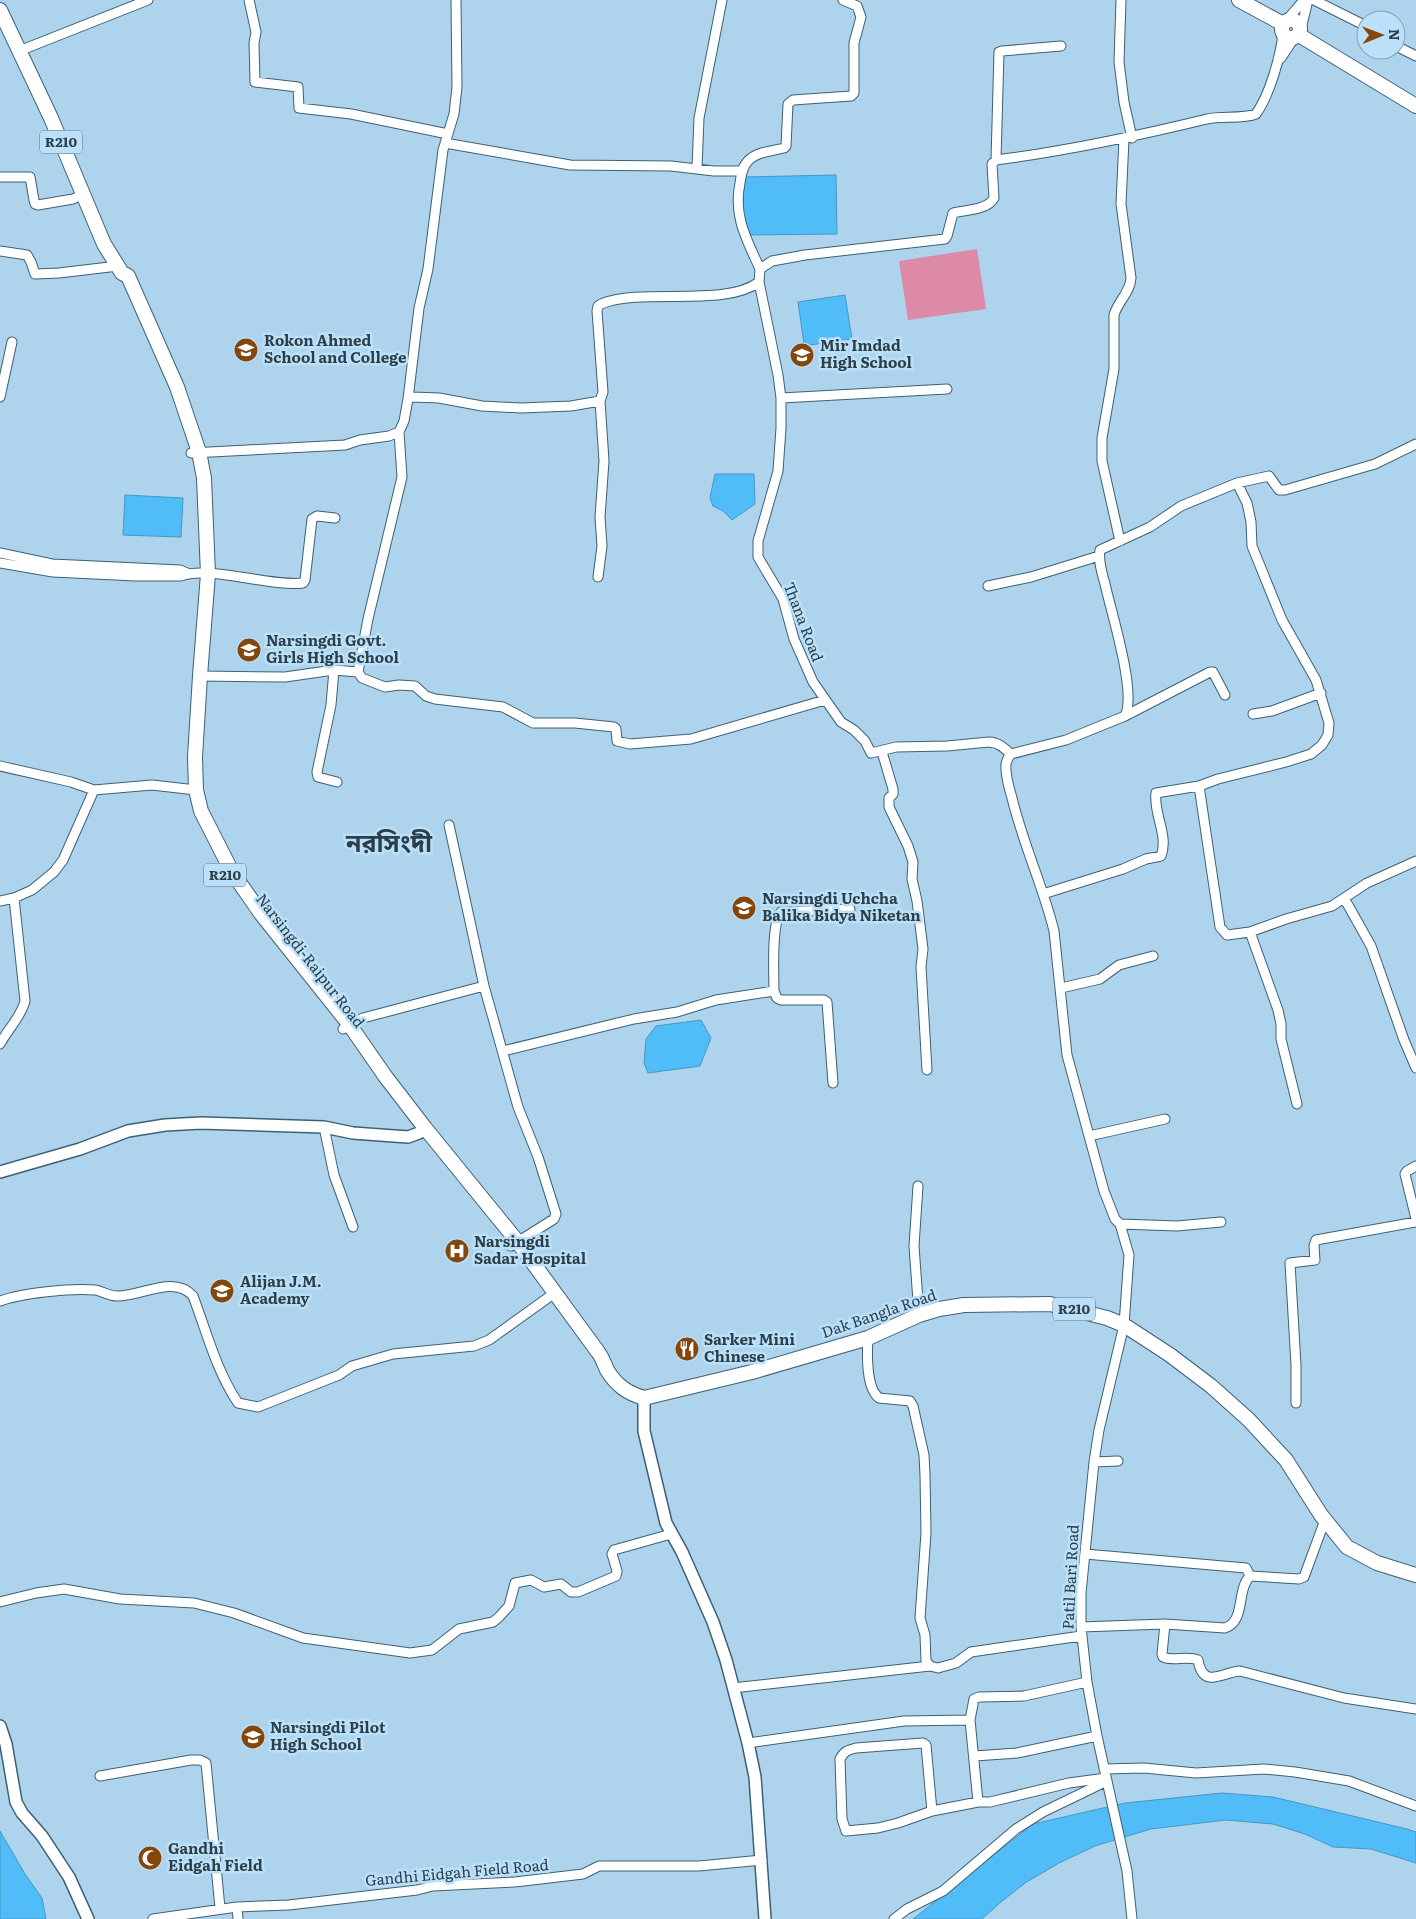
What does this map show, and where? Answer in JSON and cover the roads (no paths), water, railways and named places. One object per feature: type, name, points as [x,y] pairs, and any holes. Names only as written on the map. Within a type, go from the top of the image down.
[{"type":"main road","points":[[1239,0],[1416,106]]},
{"type":"main road","name":"Narsingdi-Raipur Road","points":[[0,10],[84,194],[104,244],[120,269],[128,276],[157,337],[177,387],[195,453],[204,478],[187,757],[192,789],[201,811],[232,872],[262,915],[385,1076],[422,1130],[514,1243],[552,1295],[603,1358],[606,1369],[617,1384],[629,1393],[644,1398]]},
{"type":"main road","name":"Narsingdi-Raipur Road","points":[[192,789],[200,676],[199,574]]},
{"type":"main road","name":"Dak Bangla Road","points":[[644,1398],[752,1372],[868,1338],[920,1315],[939,1309],[964,1305],[1050,1304],[1107,1318],[1124,1325],[1170,1355],[1211,1386],[1249,1420],[1286,1460],[1325,1520],[1347,1547],[1377,1563],[1416,1575]]},
{"type":"street","points":[[19,50],[148,0]]},
{"type":"street","points":[[249,0],[256,32],[254,43],[255,82],[298,87],[299,108],[350,114],[446,139],[570,165],[671,166],[742,172]]},
{"type":"street","points":[[456,0],[457,87],[454,114],[443,150],[428,269],[419,308],[408,399],[404,421],[399,432],[402,477],[368,618],[358,672],[362,678],[385,687],[399,685],[415,686],[426,696],[435,700],[503,707],[533,723],[576,722],[614,728],[616,729],[618,741],[630,744],[691,739],[825,700]]},
{"type":"street","points":[[697,168],[699,118],[722,0]]},
{"type":"street","points":[[843,0],[857,6],[861,17],[854,42],[854,93],[851,96],[793,100],[788,104],[786,146],[762,153],[748,161],[742,172],[738,190],[740,225],[760,269],[772,261],[805,255],[945,239],[954,213],[992,203],[994,198],[992,164],[996,160],[1128,138],[1208,119],[1256,114],[1265,99],[1276,64],[1304,0]]},
{"type":"street","points":[[1120,541],[1102,461],[1102,438],[1113,383],[1114,315],[1116,306],[1129,288],[1131,278],[1121,204],[1128,138],[1118,62],[1121,0]]},
{"type":"street","points":[[1291,30],[1308,0]]},
{"type":"street","points":[[1314,0],[1356,21]]},
{"type":"street","points":[[996,160],[997,57],[999,52],[1061,46]]},
{"type":"street","points":[[0,178],[30,177],[35,204],[38,205],[84,194]]},
{"type":"street","points":[[0,251],[27,255],[34,274],[120,269]]},
{"type":"street","name":"Thana Road","points":[[760,269],[759,282],[770,331],[781,398],[778,471],[769,509],[758,541],[758,558],[782,599],[794,639],[813,682],[841,722],[862,737],[872,753],[882,752]]},
{"type":"street","points":[[598,578],[602,546],[600,518],[604,461],[600,401],[603,392],[598,306],[628,297],[720,294],[748,288],[759,282]]},
{"type":"street","points":[[0,397],[12,342]]},
{"type":"street","points":[[781,398],[947,389]]},
{"type":"street","points":[[408,399],[412,397],[439,398],[482,406],[522,408],[571,406],[600,401]]},
{"type":"street","points":[[195,453],[345,445],[360,440],[389,436],[399,432]]},
{"type":"street","points":[[1125,716],[1128,704],[1126,674],[1099,556],[1100,550],[1150,527],[1181,506],[1237,483],[1269,476],[1279,490],[1284,490],[1375,464],[1416,444]]},
{"type":"street","points":[[1043,894],[1123,869],[1146,859],[1161,856],[1164,851],[1156,793],[1199,786],[1310,754],[1322,745],[1328,735],[1329,723],[1321,693],[1305,659],[1282,620],[1252,546],[1251,522],[1247,503],[1237,483]]},
{"type":"street","points":[[0,553],[52,564],[180,570],[199,574],[303,583],[305,580],[312,519],[317,516],[335,518]]},
{"type":"street","points":[[988,586],[1031,577],[1099,556]]},
{"type":"street","points":[[0,563],[53,572],[136,576],[199,574]]},
{"type":"street","points":[[200,676],[284,678],[334,670],[358,672]]},
{"type":"street","points":[[334,670],[331,704],[317,772],[318,777],[337,782]]},
{"type":"street","points":[[927,1070],[921,967],[923,949],[920,918],[912,879],[913,862],[908,846],[889,807],[889,798],[893,794],[893,789],[882,752],[896,747],[947,746],[994,742],[1004,747],[1011,754],[1066,740],[1125,716],[1210,672],[1216,676],[1225,695]]},
{"type":"street","points":[[1253,714],[1272,711],[1321,693]]},
{"type":"street","name":"Patil Bari Road","points":[[1011,754],[1007,759],[1006,774],[1017,817],[1054,931],[1067,1055],[1109,1206],[1115,1219],[1120,1224],[1127,1247],[1129,1264],[1124,1325],[1099,1430],[1094,1462],[1081,1593],[1081,1631],[1088,1682],[1106,1778],[1127,1871],[1132,1919]]},
{"type":"street","points":[[0,766],[71,782],[94,790],[152,785],[192,789]]},
{"type":"street","points":[[1199,786],[1220,927],[1227,935],[1250,932],[1286,918],[1332,906],[1367,883],[1416,861]]},
{"type":"street","points":[[0,901],[14,898],[32,890],[44,881],[63,860],[94,790]]},
{"type":"street","points":[[449,825],[484,986],[518,1108],[538,1157],[556,1214],[554,1219],[514,1243]]},
{"type":"street","points":[[0,1044],[22,1012],[24,1001],[14,898]]},
{"type":"street","points":[[1344,898],[1371,946],[1404,1040],[1416,1068]]},
{"type":"street","points":[[833,1083],[827,1002],[824,1000],[781,1000],[777,998],[774,991],[775,931],[778,915],[781,912],[850,909]]},
{"type":"street","points":[[1250,932],[1278,1010],[1281,1024],[1281,1039],[1296,1104]]},
{"type":"street","points":[[1061,988],[1100,979],[1119,965],[1153,956]]},
{"type":"street","points":[[346,1026],[363,1018],[484,986]]},
{"type":"street","points":[[502,1051],[634,1019],[677,1012],[716,1000],[774,991]]},
{"type":"street","points":[[1089,1136],[1165,1119]]},
{"type":"street","points":[[0,1172],[80,1148],[128,1131],[164,1125],[201,1123],[324,1127],[354,1133],[408,1137],[422,1130]]},
{"type":"street","points":[[324,1127],[334,1175],[353,1227]]},
{"type":"street","points":[[1296,1404],[1296,1365],[1290,1263],[1315,1260],[1314,1246],[1316,1240],[1416,1220],[1405,1174],[1416,1166]]},
{"type":"street","points":[[918,1186],[914,1246],[920,1315]]},
{"type":"street","points":[[1120,1224],[1177,1226],[1221,1222]]},
{"type":"street","points":[[0,1301],[33,1294],[82,1290],[97,1290],[109,1295],[119,1296],[169,1286],[188,1290],[193,1296],[222,1376],[232,1394],[238,1403],[258,1407],[339,1375],[352,1366],[393,1354],[474,1346],[489,1340],[552,1295]]},
{"type":"street","points":[[868,1338],[867,1353],[871,1389],[879,1398],[910,1401],[913,1406],[924,1455],[926,1533],[920,1618],[925,1635],[926,1661],[930,1666]]},
{"type":"street","points":[[644,1398],[644,1431],[663,1512],[671,1534],[682,1552],[713,1622],[748,1743],[755,1777],[765,1919]]},
{"type":"street","points":[[1094,1462],[1118,1461]]},
{"type":"street","points":[[1250,1576],[1299,1579],[1304,1577],[1325,1520]]},
{"type":"street","points":[[0,1602],[36,1592],[64,1590],[120,1599],[194,1603],[234,1613],[303,1638],[410,1653],[432,1650],[458,1629],[493,1622],[509,1606],[515,1582],[531,1580],[544,1587],[561,1584],[571,1592],[578,1592],[616,1576],[617,1571],[612,1554],[614,1550],[671,1534]]},
{"type":"street","points":[[1085,1554],[1246,1568],[1250,1576]]},
{"type":"street","points":[[733,1688],[930,1666],[938,1668],[956,1663],[971,1652],[1081,1631],[1165,1624],[1225,1628],[1232,1626],[1237,1619],[1244,1583],[1250,1576]]},
{"type":"street","points":[[1165,1624],[1163,1657],[1170,1659],[1194,1658],[1198,1660],[1200,1669],[1208,1676],[1218,1678],[1232,1671],[1240,1671],[1344,1698],[1416,1709]]},
{"type":"street","points":[[978,1802],[970,1720],[973,1701],[978,1698],[1024,1696],[1088,1682]]},
{"type":"street","points":[[748,1743],[904,1722],[970,1720]]},
{"type":"street","points":[[0,1726],[6,1744],[16,1802],[22,1813],[42,1836],[69,1877],[88,1919]]},
{"type":"street","points":[[975,1756],[1017,1753],[1098,1736]]},
{"type":"street","points":[[932,1811],[926,1745],[923,1743],[856,1748],[847,1750],[842,1754],[840,1760],[842,1819],[846,1831],[878,1828],[932,1811],[978,1802],[990,1802],[1069,1782],[1106,1778],[1144,1768],[1196,1774],[1264,1769],[1295,1772],[1349,1781],[1416,1806]]},
{"type":"street","points":[[100,1776],[191,1760],[200,1760],[206,1763],[220,1908]]},
{"type":"street","points":[[894,1919],[907,1909],[943,1891],[1016,1829],[1042,1812],[1106,1778]]},
{"type":"street","name":"Gandhi Eidgah Field Road","points":[[153,1919],[237,1906],[289,1905],[417,1890],[433,1886],[515,1882],[583,1874],[599,1866],[699,1866],[762,1860]]},
{"type":"street","points":[[237,1906],[238,1919]]},
{"type":"water","points":[[836,175],[837,234],[747,235],[743,212],[744,177]]},
{"type":"water","points":[[845,295],[852,339],[810,345],[804,344],[798,302]]},
{"type":"water","points":[[715,474],[754,474],[755,504],[732,520],[723,511],[713,506],[710,498]]},
{"type":"water","points":[[125,495],[183,498],[181,537],[123,535]]},
{"type":"water","points":[[701,1020],[711,1038],[700,1066],[648,1073],[644,1063],[646,1039],[656,1026]]},
{"type":"water","points":[[1222,1793],[1273,1797],[1416,1832],[1416,1863],[1371,1849],[1333,1847],[1305,1834],[1273,1824],[1226,1820],[1151,1829],[1095,1846],[1059,1863],[1025,1883],[982,1919],[913,1919],[1033,1824],[1125,1803]]},
{"type":"water","points":[[0,1831],[25,1874],[42,1898],[46,1919],[0,1919]]},
{"type":"place","name":"Rokon Ahmed School and College","points":[[246,350]]},
{"type":"place","name":"Mir Imdad High School","points":[[802,355]]},
{"type":"place","name":"Narsingdi Govt. Girls High School","points":[[249,650]]},
{"type":"place","name":"Narsingdi Uchcha Balika Bidya Niketan","points":[[744,908]]},
{"type":"place","name":"Narsingdi Sadar Hospital","points":[[457,1251]]},
{"type":"place","name":"Alijan J.M. Academy","points":[[222,1291]]},
{"type":"place","name":"Sarker Mini Chinese","points":[[687,1349]]},
{"type":"place","name":"Narsingdi Pilot High School","points":[[253,1737]]},
{"type":"place","name":"Gandhi Eidgah Field","points":[[150,1858]]},
{"type":"district","name":"নরসিংদী","points":[[389,843]]}]
